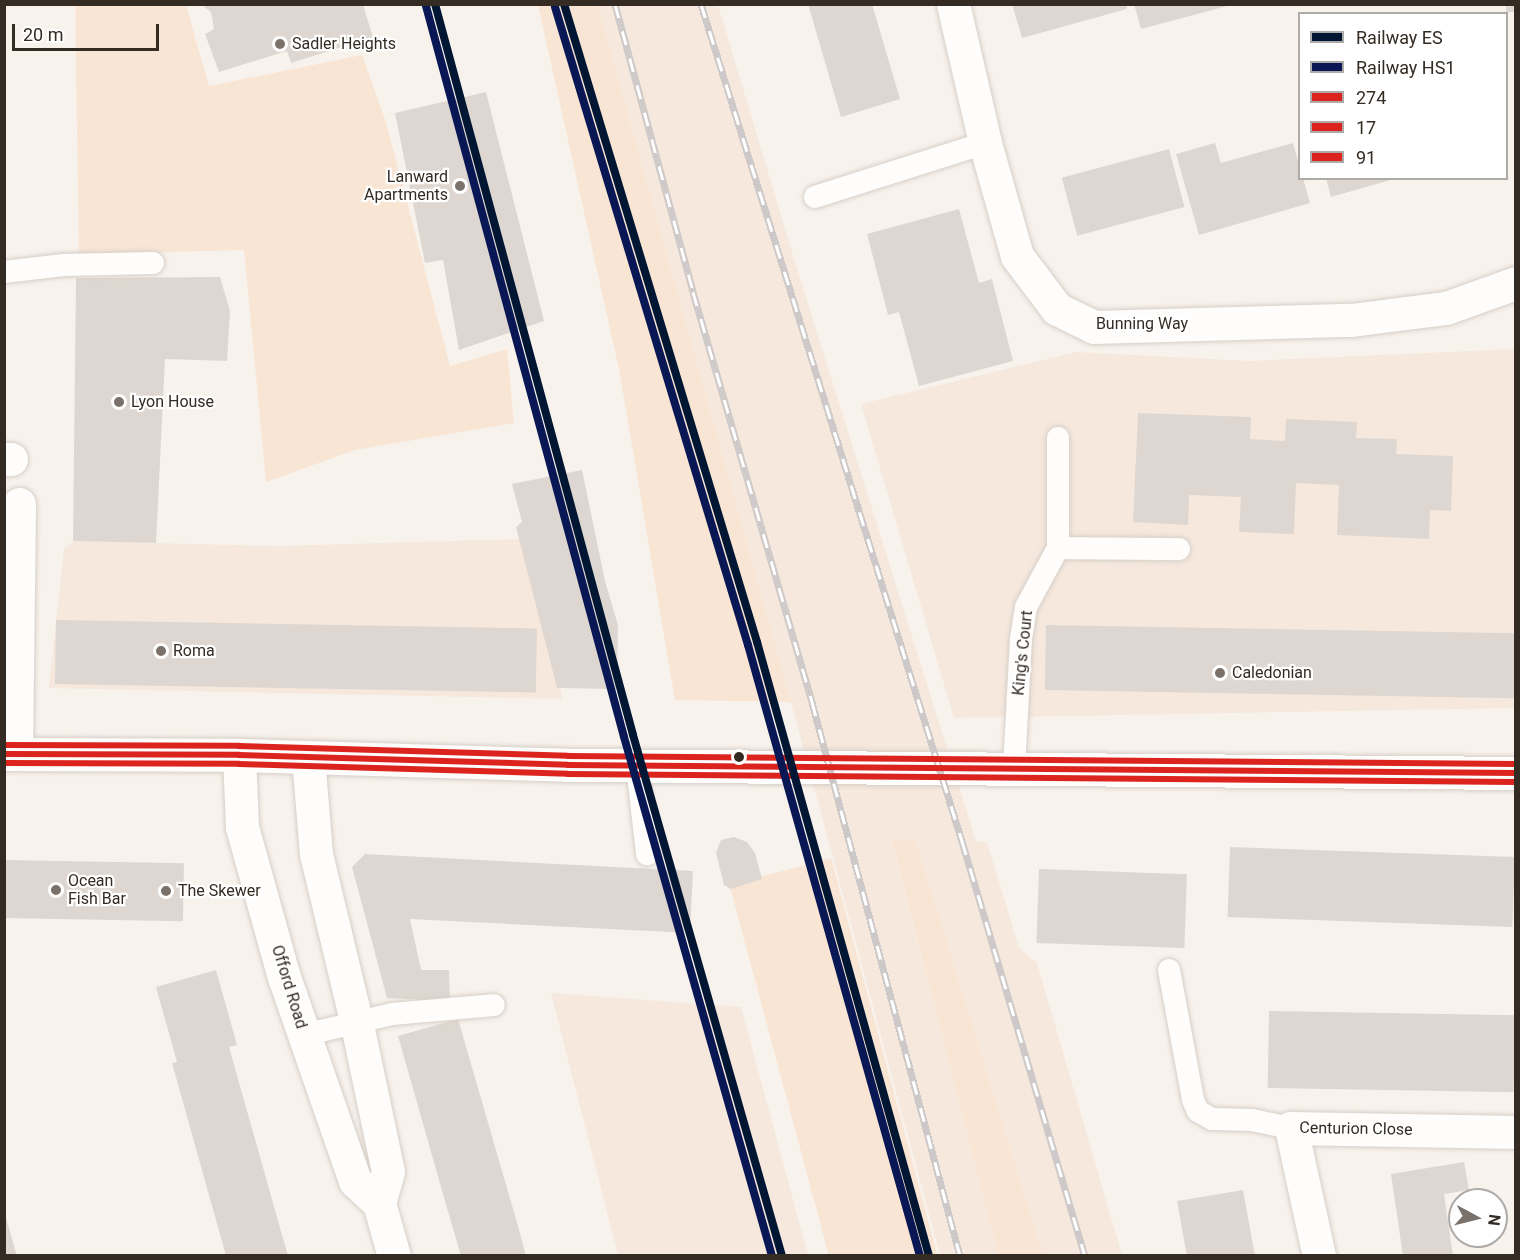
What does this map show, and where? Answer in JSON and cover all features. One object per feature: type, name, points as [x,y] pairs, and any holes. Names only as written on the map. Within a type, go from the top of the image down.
[{"type":"street","name":"Bunning Way","points":[[954,4],[985,143],[1017,256],[1057,309],[1094,327],[1352,320],[1446,308],[1515,283]]},
{"type":"street","points":[[19,504],[10,754],[239,755],[637,766],[1515,773]]},
{"type":"street","name":"Offord Road","points":[[239,755],[242,827],[304,1035],[355,1181],[379,1203]]},
{"type":"street","points":[[308,757],[316,854],[356,1020],[388,1172],[379,1203],[394,1256]]},
{"type":"street","name":"Centurion Close","points":[[1319,1256],[1291,1128],[1515,1132]]},
{"type":"lane","points":[[815,197],[985,143]]},
{"type":"lane","points":[[4,272],[64,266],[153,263]]},
{"type":"lane","name":"King's Court","points":[[1014,768],[1021,639],[1026,607],[1058,548],[1058,438]]},
{"type":"lane","points":[[1058,548],[1179,549]]},
{"type":"lane","points":[[637,766],[647,854]]},
{"type":"lane","points":[[1169,970],[1193,1100],[1198,1111],[1212,1119],[1252,1120],[1291,1128]]},
{"type":"lane","points":[[304,1035],[356,1020],[392,1014],[494,1005]]},
{"type":"shaded area","points":[[75,5],[186,5],[209,86],[362,55],[386,122],[450,366],[507,349],[514,423],[355,450],[266,482],[244,250],[79,254]]},
{"type":"shaded area","points":[[538,5],[598,5],[791,702],[675,700],[619,369]]},
{"type":"shaded area","points":[[598,5],[718,5],[795,262],[976,841],[987,842],[1019,948],[1037,963],[1122,1255],[1043,1255],[916,841],[892,841],[998,1255],[940,1255],[791,702]]},
{"type":"shaded area","points":[[1515,349],[1515,708],[954,718],[861,404],[1076,352],[1249,361]]},
{"type":"shaded area","points":[[522,539],[563,699],[49,688],[64,549],[73,541],[278,546]]},
{"type":"shaded area","points":[[892,840],[916,841],[1043,1255],[998,1255]]},
{"type":"shaded area","points":[[831,858],[938,1256],[829,1256],[730,885]]},
{"type":"shaded area","points":[[551,993],[741,1007],[808,1255],[618,1255]]},
{"type":"building","points":[[808,4],[872,4],[900,99],[841,117]]},
{"type":"building","points":[[1012,4],[1126,4],[1127,9],[1022,38]]},
{"type":"building","points":[[1134,4],[1231,4],[1231,5],[1141,29]]},
{"type":"building","points":[[1506,4],[1515,4],[1515,12],[1506,12]]},
{"type":"building","name":"Sadler Heights","points":[[202,5],[363,5],[373,37],[291,63],[287,51],[219,72],[205,34],[214,29],[211,12]]},
{"type":"building","name":"Lanward Apartments","points":[[486,92],[544,321],[459,350],[443,260],[425,263],[395,113]]},
{"type":"building","points":[[1215,143],[1221,163],[1293,143],[1298,161],[1298,180],[1304,180],[1310,203],[1199,235],[1176,154]]},
{"type":"building","points":[[1169,149],[1185,207],[1077,236],[1062,178]]},
{"type":"building","points":[[1327,180],[1390,180],[1331,197]]},
{"type":"building","points":[[959,209],[979,283],[992,279],[1013,361],[919,386],[899,312],[888,315],[867,234]]},
{"type":"building","name":"Lyon House","points":[[220,277],[230,311],[227,361],[165,359],[156,543],[73,541],[76,278]]},
{"type":"building","points":[[1138,413],[1251,417],[1250,439],[1285,441],[1286,419],[1357,422],[1356,438],[1397,439],[1396,454],[1453,456],[1451,511],[1430,510],[1429,539],[1337,535],[1339,485],[1296,483],[1294,534],[1239,532],[1241,497],[1189,495],[1188,525],[1133,522]]},
{"type":"building","points":[[582,470],[605,581],[618,625],[617,689],[557,688],[516,527],[522,522],[512,484]]},
{"type":"building","points":[[56,620],[537,628],[536,692],[55,684]]},
{"type":"building","points":[[1046,625],[1515,633],[1514,698],[1045,690]]},
{"type":"building","points":[[734,837],[747,842],[755,853],[762,879],[731,889],[724,885],[716,853],[721,840]]},
{"type":"building","points":[[1230,847],[1515,857],[1512,927],[1228,917]]},
{"type":"building","points":[[365,854],[693,871],[690,933],[410,919],[421,970],[449,970],[450,1001],[387,998],[352,867]]},
{"type":"building","points":[[4,860],[184,863],[183,921],[4,918]]},
{"type":"building","points":[[1039,869],[1187,874],[1184,948],[1036,943]]},
{"type":"building","points":[[216,970],[237,1045],[229,1047],[288,1256],[226,1256],[172,1063],[177,1062],[156,987]]},
{"type":"building","points":[[1269,1011],[1515,1015],[1514,1092],[1268,1088]]},
{"type":"building","points":[[458,1019],[526,1256],[461,1256],[445,1201],[398,1036]]},
{"type":"building","points":[[1464,1162],[1469,1188],[1448,1188],[1448,1193],[1444,1194],[1448,1222],[1448,1248],[1452,1248],[1453,1256],[1403,1256],[1391,1174]]},
{"type":"building","points":[[1243,1190],[1255,1256],[1187,1256],[1177,1201]]},
{"type":"building","points":[[5,1214],[17,1256],[4,1256]]},
{"type":"railway","points":[[615,4],[693,292],[812,702],[960,1256]]},
{"type":"railway","points":[[701,4],[962,841],[1085,1256]]},
{"type":"rail line","name":"ES","points":[[435,4],[633,735],[782,1256]]},
{"type":"rail line","name":"ES","points":[[564,4],[757,642],[929,1256]]},
{"type":"rail line","name":"HS1","points":[[426,6],[624,737],[772,1256]]},
{"type":"rail line","name":"HS1","points":[[555,7],[748,645],[920,1256]]},
{"type":"transit line","name":"91","points":[[4,745],[239,746],[568,756],[1516,764]]},
{"type":"transit line","name":"274","points":[[4,754],[239,755],[568,765],[1516,773]]},
{"type":"transit line","name":"17","points":[[4,763],[239,764],[568,774],[1516,782]]},
{"type":"place","name":"Sadler Heights","points":[[280,44]]},
{"type":"place","name":"Lanward Apartments","points":[[460,186]]},
{"type":"place","name":"Lyon House","points":[[119,402]]},
{"type":"place","name":"Roma","points":[[161,651]]},
{"type":"place","name":"Caledonian","points":[[1220,673]]},
{"type":"place","name":"Ocean Fish Bar","points":[[56,890]]},
{"type":"place","name":"The Skewer","points":[[166,891]]}]
